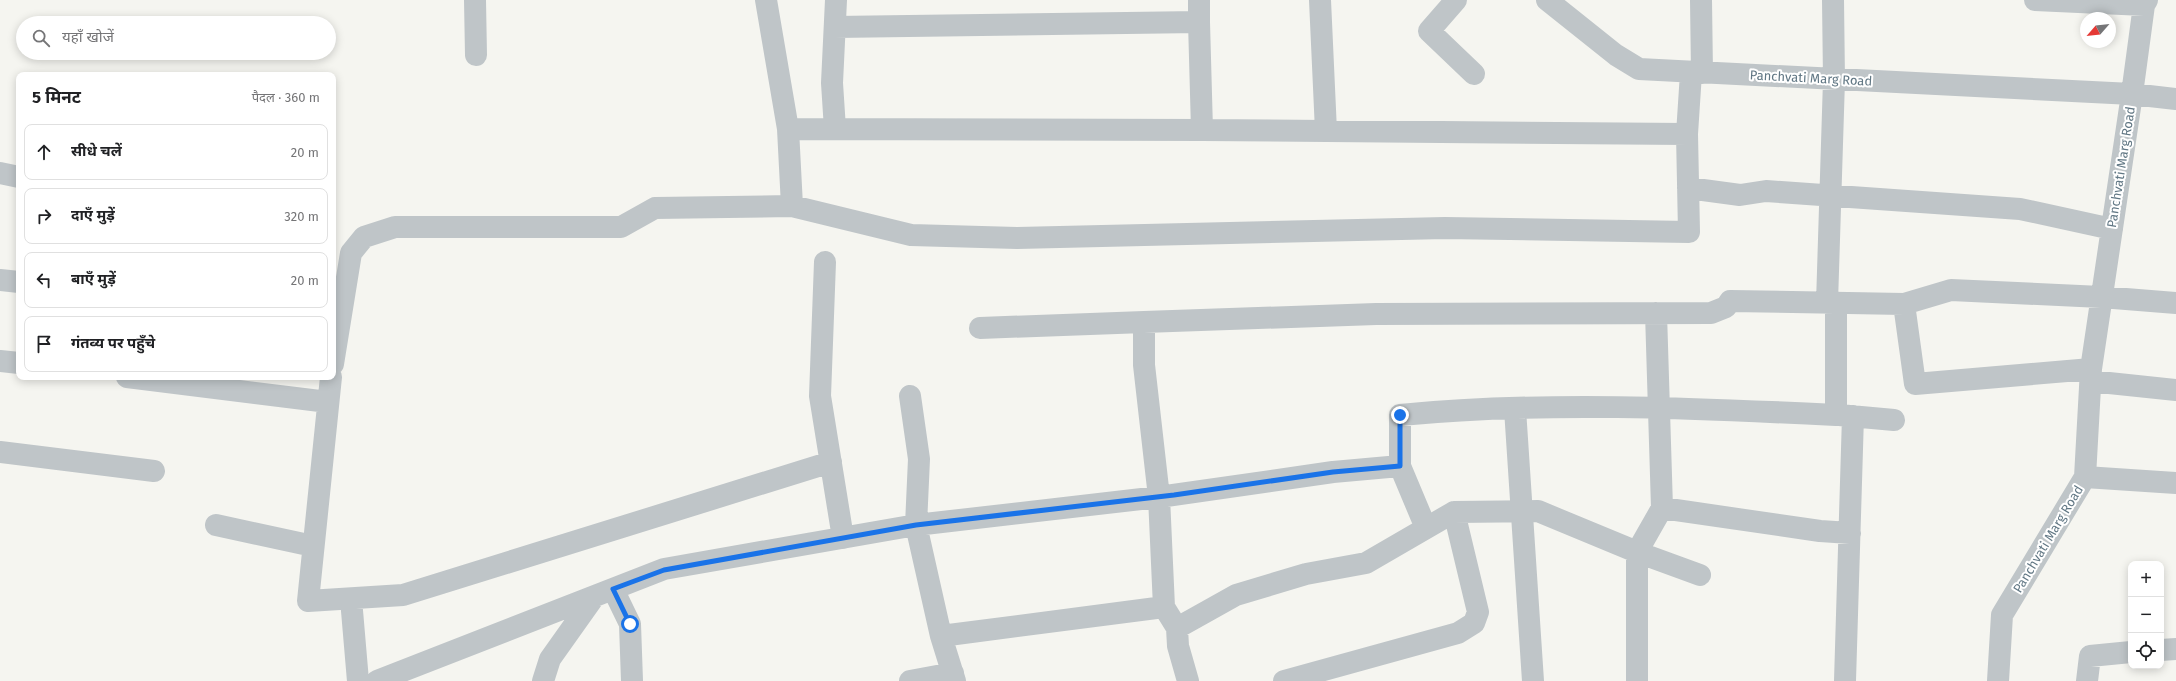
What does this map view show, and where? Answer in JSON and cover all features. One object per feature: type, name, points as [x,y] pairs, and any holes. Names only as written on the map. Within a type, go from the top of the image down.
[{"type":"street","points":[[475,0],[476,55]]},
{"type":"street","points":[[766,0],[788,129],[792,206]]},
{"type":"street","points":[[835,129],[832,83],[836,0]]},
{"type":"street","points":[[1199,0],[1202,130]]},
{"type":"street","points":[[1320,0],[1326,131]]},
{"type":"street","points":[[1456,0],[1429,31],[1474,74]]},
{"type":"street","name":"Panchvati Marg Road","points":[[1547,0],[1616,55],[1639,70],[2132,94],[2090,375],[2085,477],[2002,615],[1998,681]]},
{"type":"street","points":[[336,330],[342,251],[364,236],[395,227],[621,227],[655,208],[792,206],[911,235],[1017,238],[1445,228],[1689,232],[1687,134],[1696,73],[1701,0]]},
{"type":"street","points":[[1833,0],[1834,80],[1830,197],[1832,303],[1844,415],[1850,532],[1845,681]]},
{"type":"street","points":[[2035,0],[2145,2],[2132,94],[2176,99]]},
{"type":"street","points":[[835,27],[1199,22]]},
{"type":"street","points":[[788,129],[1202,130],[1687,134]]},
{"type":"street","points":[[0,173],[16,176]]},
{"type":"street","points":[[1688,188],[1740,195],[1766,191],[1830,197],[2020,209],[2112,229]]},
{"type":"street","points":[[826,262],[820,396],[843,538]]},
{"type":"street","points":[[0,280],[16,282]]},
{"type":"street","points":[[980,328],[1376,314],[1711,313],[1726,308],[1730,301],[1904,304],[1951,290],[2101,297],[2176,303]]},
{"type":"street","points":[[1904,304],[1915,384],[2090,375],[2176,390]]},
{"type":"street","points":[[1637,681],[1637,552],[1662,508],[1656,313]]},
{"type":"street","points":[[1144,322],[1144,365],[1159,496],[1164,607],[1177,628],[1178,646],[1188,681]]},
{"type":"street","points":[[0,361],[16,363]]},
{"type":"street","points":[[151,380],[328,402]]},
{"type":"street","points":[[331,380],[312,546],[308,601],[403,595],[831,462]]},
{"type":"street","points":[[910,396],[919,459],[916,525],[941,636],[954,677],[910,681]]},
{"type":"street","points":[[1426,528],[1400,466],[1400,415],[1515,409],[1659,409],[1844,415],[1894,420]]},
{"type":"street","points":[[1515,409],[1533,681]]},
{"type":"street","points":[[0,452],[154,471]]},
{"type":"street","points":[[377,681],[664,570],[916,525],[1159,496],[1333,472],[1400,466]]},
{"type":"street","points":[[2085,477],[2176,483]]},
{"type":"street","points":[[1662,508],[1820,531],[1850,532]]},
{"type":"street","points":[[1177,628],[1236,596],[1306,574],[1366,563],[1454,512],[1538,511],[1637,552],[1700,575]]},
{"type":"street","points":[[1284,681],[1458,633],[1474,623],[1478,612],[1454,512]]},
{"type":"street","points":[[216,525],[312,546]]},
{"type":"street","points":[[543,681],[550,659],[604,593]]},
{"type":"street","points":[[604,593],[630,624],[632,681]]},
{"type":"street","points":[[351,599],[358,681]]},
{"type":"street","points":[[941,636],[1164,607]]},
{"type":"street","points":[[2164,650],[2176,649]]},
{"type":"street","points":[[2087,681],[2090,656],[2128,652]]},
{"type":"route","points":[[630,624],[613,589],[664,570],[916,525],[1174,495],[1333,472],[1400,466],[1400,415]]}]
